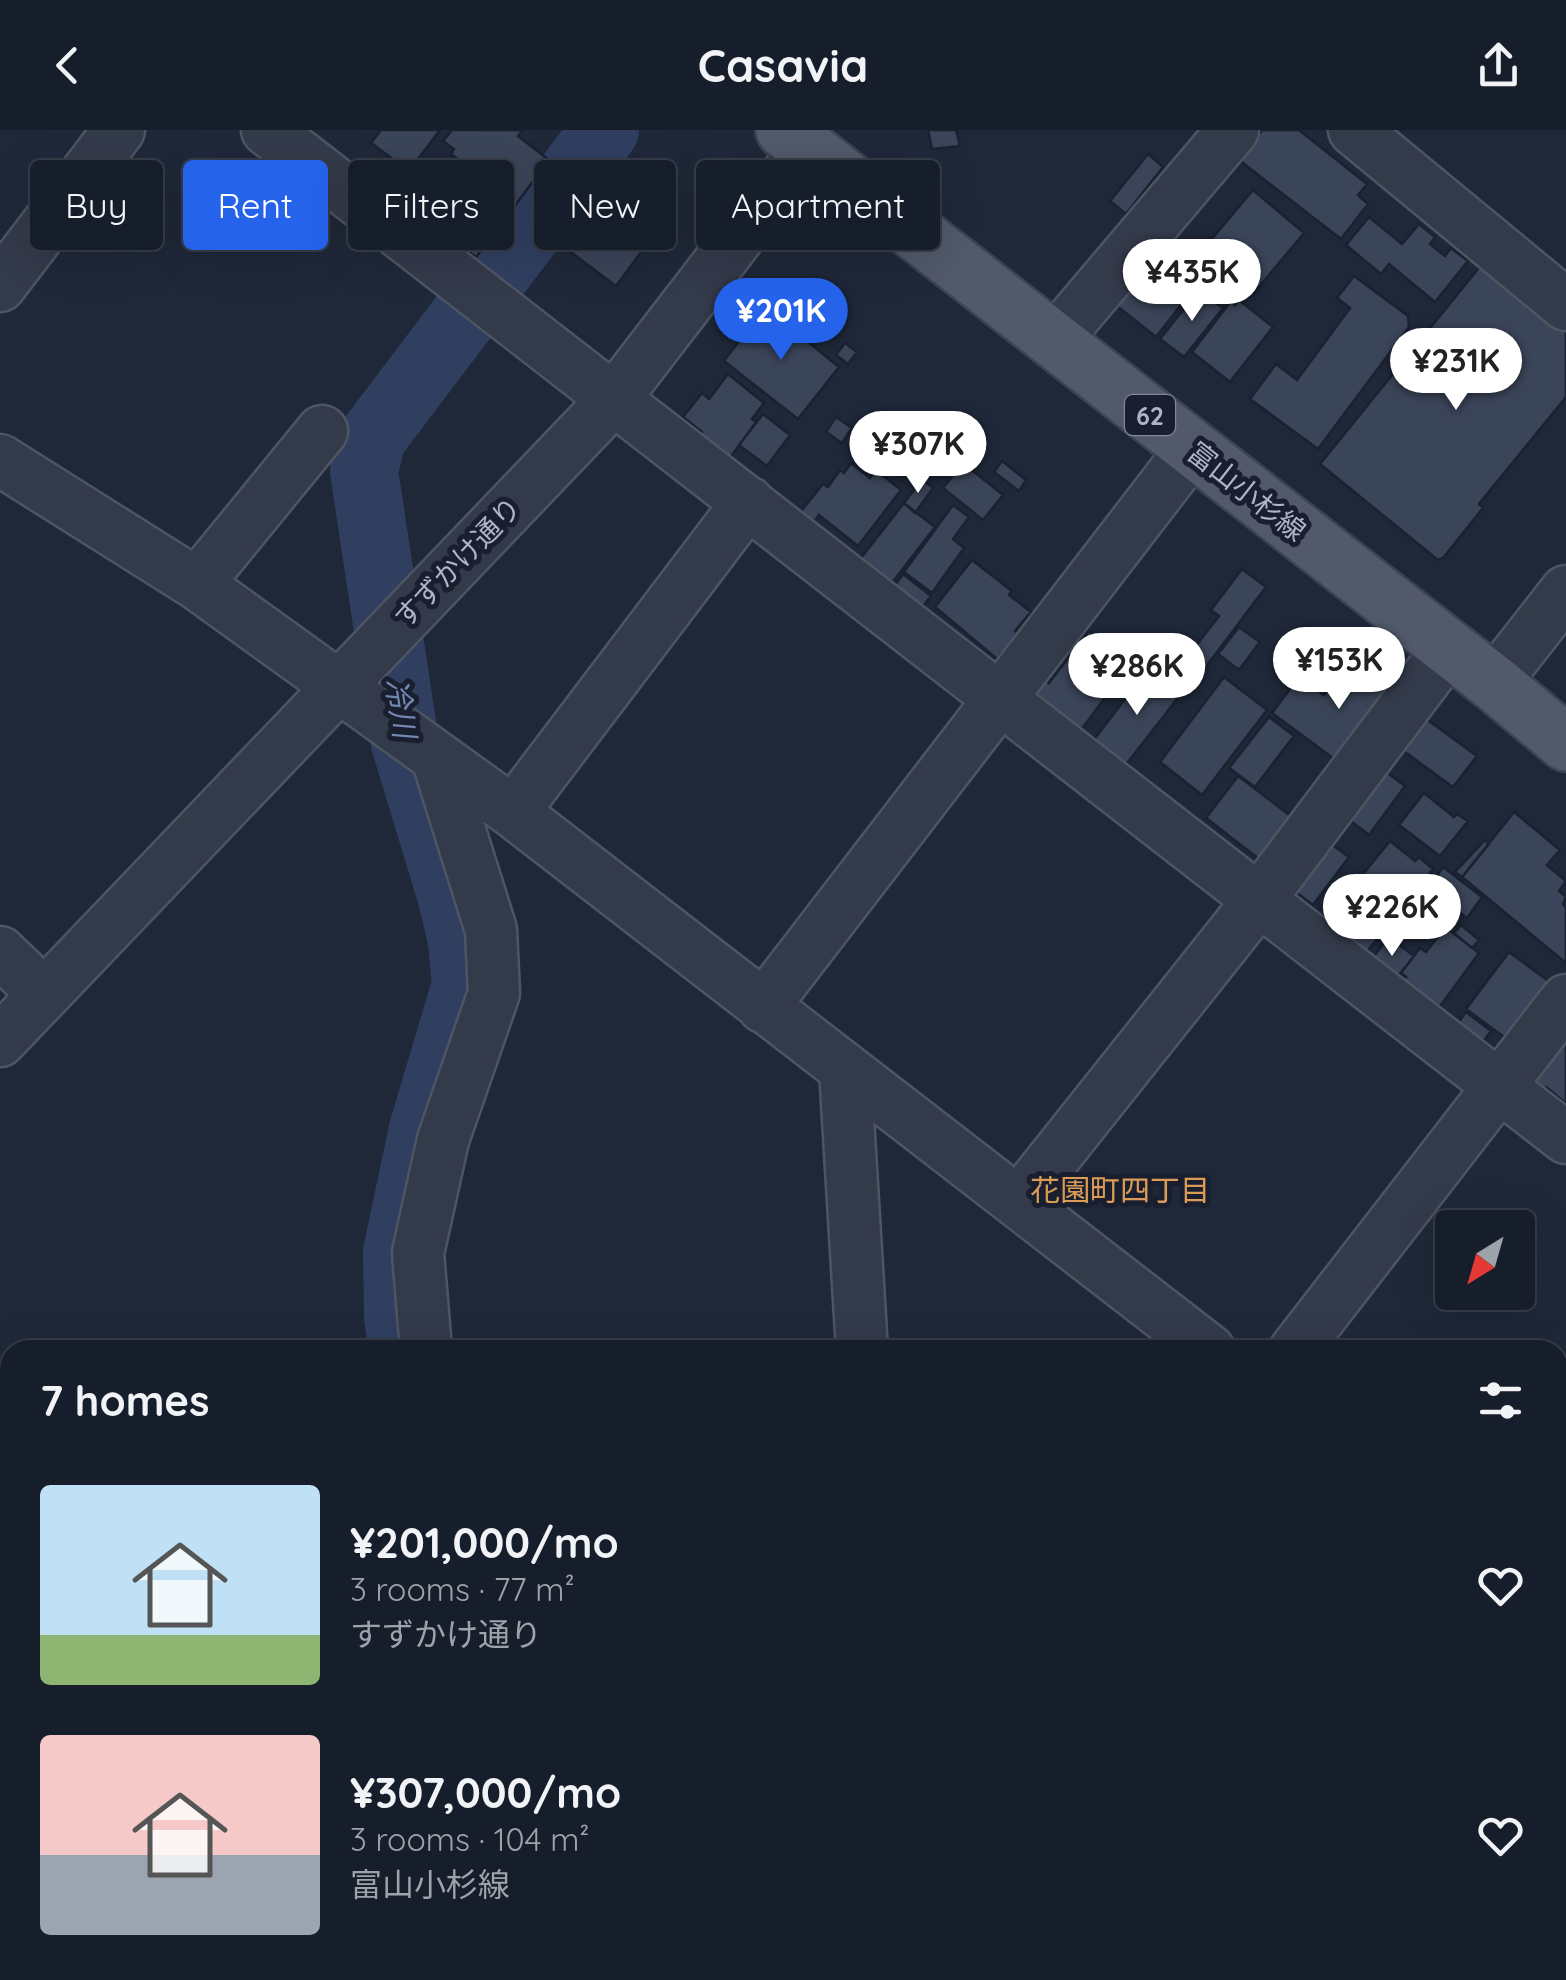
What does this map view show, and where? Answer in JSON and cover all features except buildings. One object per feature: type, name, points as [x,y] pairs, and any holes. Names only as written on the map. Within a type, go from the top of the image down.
[{"type":"main road","name":"富山小杉線","points":[[804,136],[1054,341],[1494,682],[1566,743]]},
{"type":"street","points":[[0,286],[119,130]]},
{"type":"street","points":[[267,130],[1566,1138]]},
{"type":"street","points":[[1054,341],[1233,130]]},
{"type":"street","points":[[1354,130],[1566,305]]},
{"type":"street","name":"すずかけ通り","points":[[0,1041],[614,399],[804,136]]},
{"type":"street","points":[[197,584],[322,432]]},
{"type":"street","points":[[763,1007],[1192,448]]},
{"type":"street","points":[[0,460],[197,584],[514,812],[1195,1340]]},
{"type":"street","points":[[514,812],[748,502]]},
{"type":"street","points":[[1494,682],[1566,591]]},
{"type":"street","points":[[1019,1202],[1259,900],[1449,648]]},
{"type":"street","points":[[425,1340],[418,1253],[443,1140],[494,993],[490,930],[436,758]]},
{"type":"street","points":[[0,952],[43,993]]},
{"type":"street","points":[[1302,1340],[1566,1000]]},
{"type":"street","points":[[846,1070],[861,1340]]},
{"type":"waterway","name":"冷川","points":[[401,1340],[397,1252],[423,1129],[466,985],[462,941],[452,898],[405,743],[364,471],[372,438],[605,130]]},
{"type":"district","name":"花園町四丁目","points":[[1120,1190]]}]
